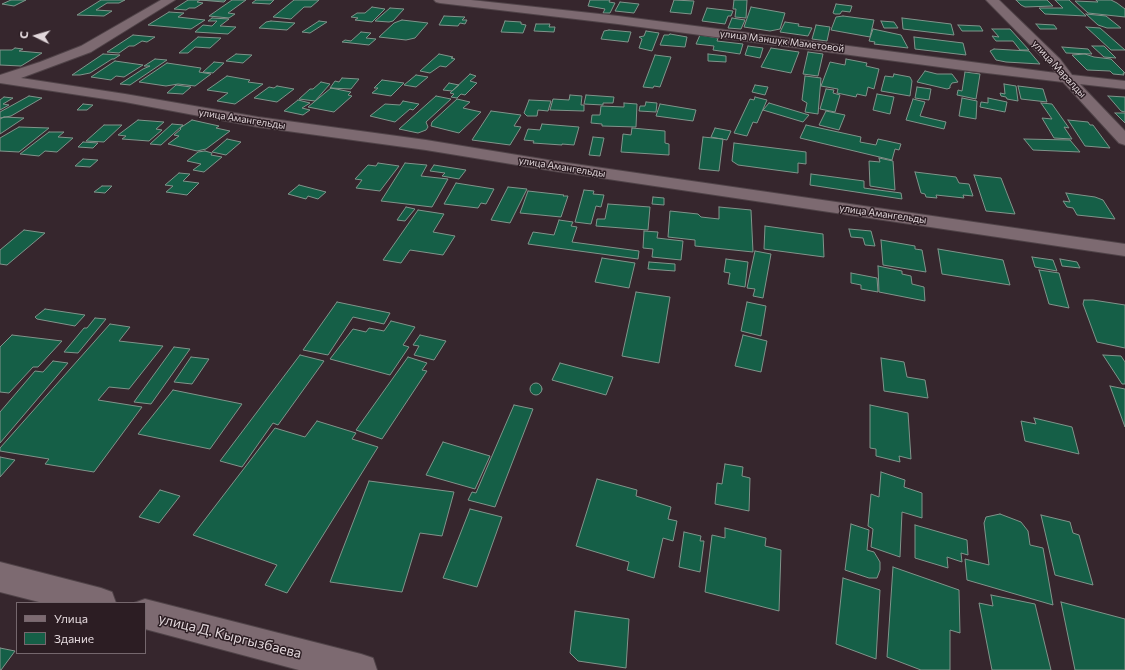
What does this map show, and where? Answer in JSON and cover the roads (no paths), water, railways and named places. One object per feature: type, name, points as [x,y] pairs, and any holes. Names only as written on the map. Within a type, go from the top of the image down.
[{"type":"street","points":[[1,80],[86,49],[169,0]]},
{"type":"street","name":"улица Маншук Маметовой","points":[[440,0],[618,20],[970,67],[1125,85]]},
{"type":"street","name":"улица Маралды","points":[[992,0],[1054,62],[1125,140]]},
{"type":"street","name":"улица Амангельды","points":[[1,80],[125,98],[258,122],[426,145],[554,166],[1125,250]]},
{"type":"street","points":[[0,577],[98,602]]},
{"type":"street","name":"улица Д. Кыргызбаева","points":[[146,614],[361,670]]}]
